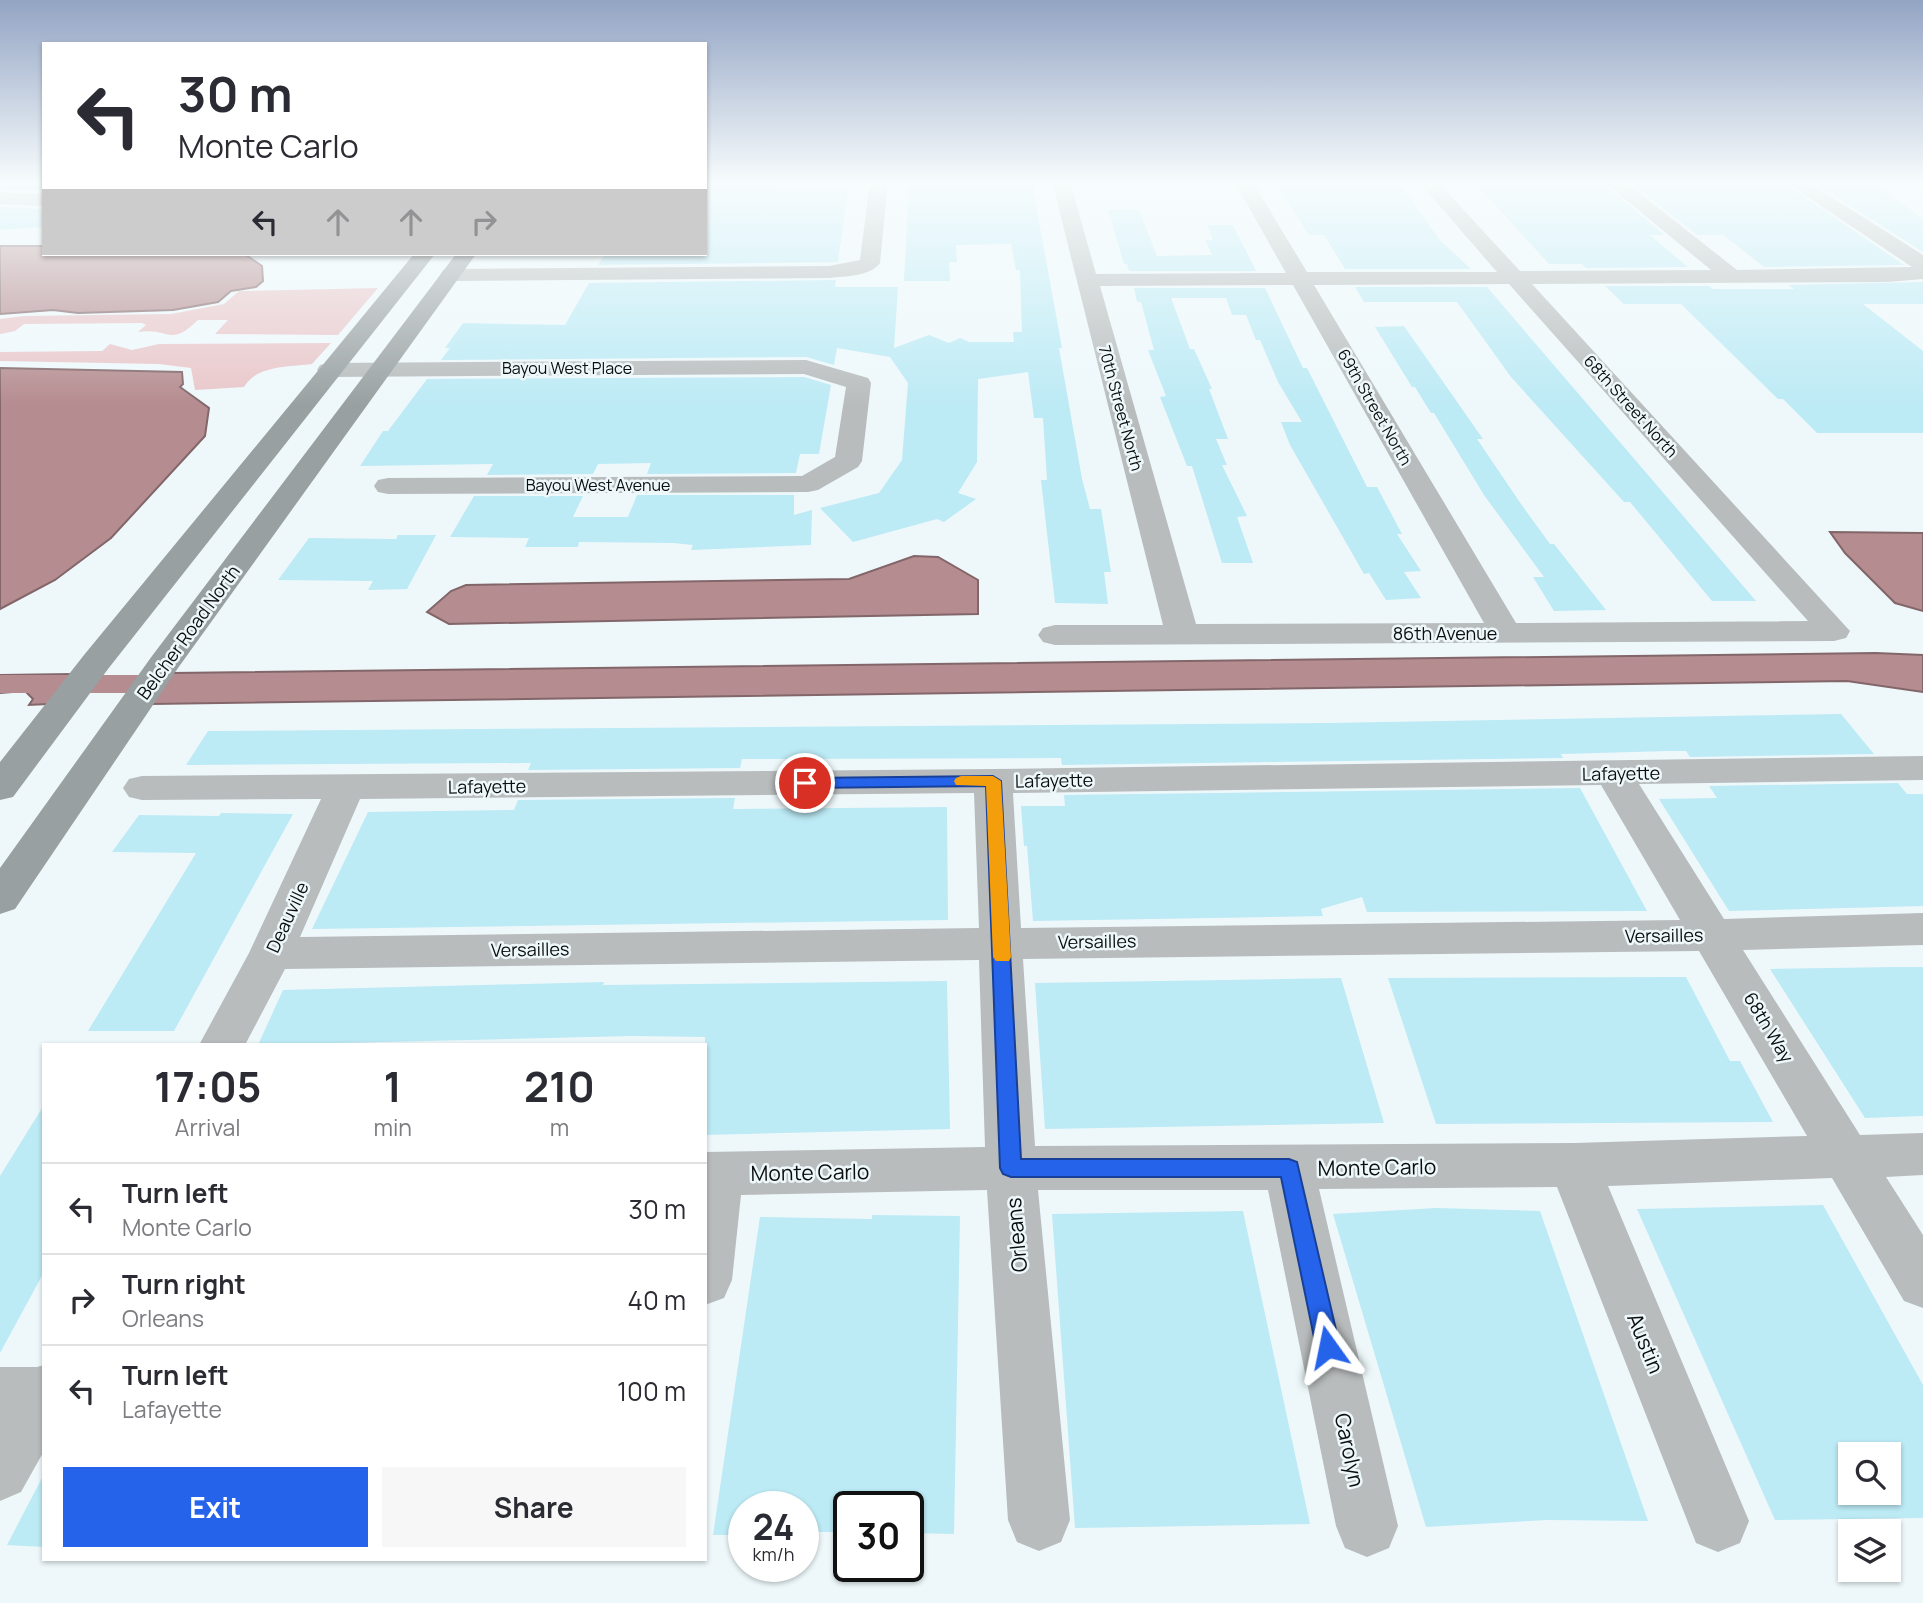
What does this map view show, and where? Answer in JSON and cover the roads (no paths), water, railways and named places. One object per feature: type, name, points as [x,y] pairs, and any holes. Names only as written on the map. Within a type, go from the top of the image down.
[{"type":"main road","points":[[0,788],[96,662],[423,256]]},
{"type":"main road","name":"Belcher Road North","points":[[0,899],[164,663],[465,256]]},
{"type":"street","points":[[451,275],[829,272],[856,269],[870,263],[871,256]]},
{"type":"street","name":"70th Street North","points":[[1081,256],[1182,635]]},
{"type":"street","name":"69th Street North","points":[[1287,256],[1506,633]]},
{"type":"street","name":"68th Street North","points":[[1495,256],[1835,631]]},
{"type":"street","points":[[1706,256],[1731,276]]},
{"type":"street","points":[[1087,280],[1920,273],[1923,266],[1907,256]]},
{"type":"street","name":"Bayou West Place","points":[[329,370],[806,367],[859,383],[848,461],[808,484]]},
{"type":"street","name":"Bayou West Avenue","points":[[387,486],[808,484]]},
{"type":"street","name":"86th Avenue","points":[[1055,635],[1835,631]]},
{"type":"street","name":"Lafayette","points":[[142,788],[993,781],[1923,768]]},
{"type":"street","name":"68th Way","points":[[1613,773],[1923,1283]]},
{"type":"street","name":"Orleans","points":[[993,781],[1011,1168],[1039,1520]]},
{"type":"street","name":"Deauville","points":[[223,1043],[271,953],[346,787]]},
{"type":"street","name":"Versailles","points":[[271,953],[1713,935],[1923,929]]},
{"type":"street","name":"Monte Carlo","points":[[712,1174],[1011,1168],[1574,1164],[1923,1154]]},
{"type":"street","name":"Austin","points":[[1574,1164],[1718,1521]]},
{"type":"street","name":"Carolyn","points":[[1289,1168],[1367,1525]]},
{"type":"street","points":[[707,1250],[712,1174]]},
{"type":"street","points":[[0,1471],[29,1395]]},
{"type":"waterway","points":[[0,684],[178,684]]}]
